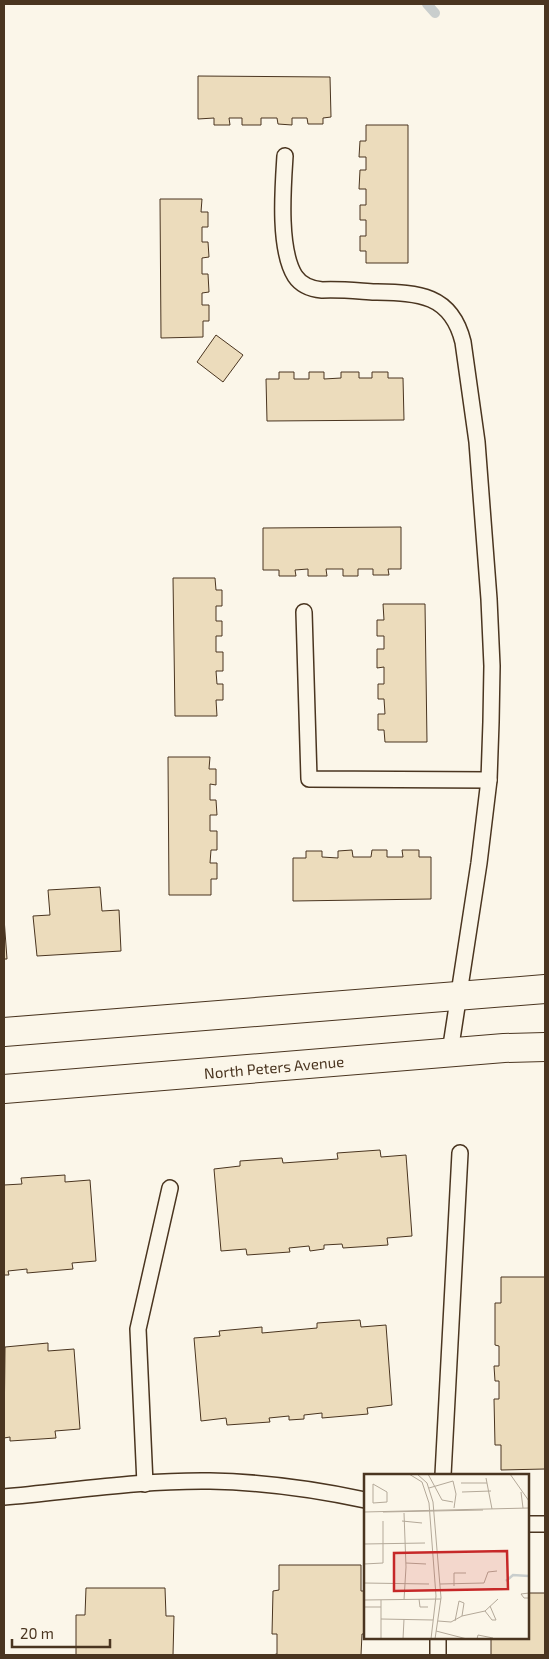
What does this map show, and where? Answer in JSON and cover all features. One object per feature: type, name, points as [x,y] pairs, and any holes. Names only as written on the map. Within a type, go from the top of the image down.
[{"type":"main road","points":[[4,1032],[545,989]]},
{"type":"main road","name":"North Peters Avenue","points":[[4,1089],[450,1052],[545,1047]]},
{"type":"lane","points":[[285,156],[283,192],[286,245],[295,276],[311,289],[403,291],[423,296],[442,306],[450,313],[460,331],[477,442],[492,666],[488,780],[460,995],[450,1052]]},
{"type":"lane","points":[[304,612],[309,779],[488,780]]},
{"type":"lane","points":[[443,1474],[460,1153]]},
{"type":"lane","points":[[145,1484],[138,1330],[170,1188]]},
{"type":"lane","points":[[4,1497],[184,1481],[240,1482],[303,1488],[364,1500]]},
{"type":"lane","points":[[529,1524],[545,1524]]},
{"type":"lane","points":[[438,1639],[438,1655]]},
{"type":"building","points":[[198,76],[330,77],[331,117],[323,118],[323,124],[308,124],[307,118],[292,118],[292,125],[278,124],[277,118],[261,118],[261,125],[242,125],[242,118],[229,118],[230,125],[214,125],[214,118],[198,119]]},
{"type":"building","points":[[366,125],[408,125],[408,263],[366,263],[366,251],[360,251],[360,236],[366,236],[366,220],[360,220],[360,205],[366,205],[366,189],[359,189],[360,170],[366,170],[366,157],[359,157],[360,141],[366,141]]},
{"type":"building","points":[[160,199],[202,199],[201,212],[208,212],[208,227],[202,227],[202,242],[208,242],[209,257],[202,258],[202,274],[208,274],[209,292],[202,293],[202,305],[209,305],[209,321],[203,321],[203,337],[161,338]]},
{"type":"building","points":[[216,335],[243,355],[223,382],[197,362]]},
{"type":"building","points":[[279,372],[294,372],[294,379],[309,379],[309,372],[324,372],[324,379],[341,378],[341,372],[359,372],[359,378],[372,378],[372,372],[388,372],[388,378],[403,378],[404,420],[267,421],[266,379],[279,379]]},
{"type":"building","points":[[401,527],[401,569],[388,569],[389,575],[373,575],[373,569],[358,569],[358,576],[343,576],[343,569],[326,569],[327,576],[308,576],[308,569],[295,570],[296,576],[279,576],[279,570],[263,570],[263,528]]},
{"type":"building","points":[[173,578],[215,578],[216,590],[222,590],[222,606],[216,606],[216,621],[222,621],[222,636],[216,636],[216,652],[223,652],[223,671],[216,671],[217,684],[223,684],[223,700],[216,700],[217,716],[175,716]]},
{"type":"building","points":[[383,604],[425,604],[427,742],[385,742],[384,730],[378,730],[378,714],[385,714],[384,699],[378,699],[378,684],[384,684],[384,667],[377,668],[377,649],[384,649],[384,636],[377,636],[377,620],[384,620]]},
{"type":"building","points":[[168,757],[210,757],[209,769],[216,769],[216,785],[210,784],[210,800],[216,800],[217,815],[210,815],[210,831],[217,831],[217,850],[211,850],[210,863],[217,863],[217,879],[211,879],[211,895],[169,895]]},
{"type":"building","points":[[352,850],[353,857],[371,857],[372,850],[387,850],[387,857],[403,857],[402,850],[419,850],[419,857],[431,857],[431,899],[293,901],[293,858],[306,858],[306,851],[322,851],[322,857],[338,858],[338,851]]},
{"type":"building","points":[[100,887],[102,911],[119,910],[121,951],[37,956],[33,916],[50,915],[48,890]]},
{"type":"building","points":[[4,918],[7,959],[4,959]]},
{"type":"building","points":[[380,1150],[381,1157],[406,1155],[412,1236],[387,1238],[388,1245],[343,1248],[342,1244],[324,1245],[324,1249],[310,1251],[309,1246],[289,1248],[290,1252],[247,1255],[246,1249],[221,1251],[214,1169],[240,1166],[240,1161],[282,1158],[283,1163],[338,1159],[337,1153]]},
{"type":"building","points":[[65,1175],[65,1182],[90,1180],[96,1261],[72,1263],[73,1269],[27,1273],[27,1269],[8,1271],[9,1275],[4,1275],[4,1185],[22,1184],[21,1178]]},
{"type":"building","points":[[501,1277],[545,1277],[545,1469],[501,1470],[501,1445],[495,1445],[494,1399],[499,1399],[499,1381],[495,1381],[494,1366],[499,1366],[499,1346],[495,1345],[495,1303],[501,1303]]},
{"type":"building","points":[[360,1320],[361,1327],[386,1325],[392,1405],[367,1408],[368,1414],[322,1418],[322,1413],[304,1415],[304,1419],[289,1420],[289,1416],[269,1418],[270,1422],[227,1425],[226,1418],[201,1421],[194,1338],[220,1336],[219,1331],[262,1327],[262,1333],[317,1328],[317,1323]]},
{"type":"building","points":[[48,1343],[48,1351],[74,1349],[80,1429],[55,1431],[56,1438],[10,1441],[10,1437],[4,1438],[5,1347]]},
{"type":"building","points":[[279,1565],[361,1565],[361,1591],[364,1591],[364,1634],[362,1634],[361,1655],[272,1655],[277,1654],[277,1634],[272,1634],[273,1591],[279,1590]]},
{"type":"building","points":[[86,1588],[165,1588],[166,1616],[174,1616],[173,1655],[76,1655],[76,1615],[85,1615]]},
{"type":"building","points":[[529,1593],[545,1593],[545,1655],[491,1655],[491,1639],[529,1639]]},
{"type":"waterway","points":[[427,4],[435,13]]}]
